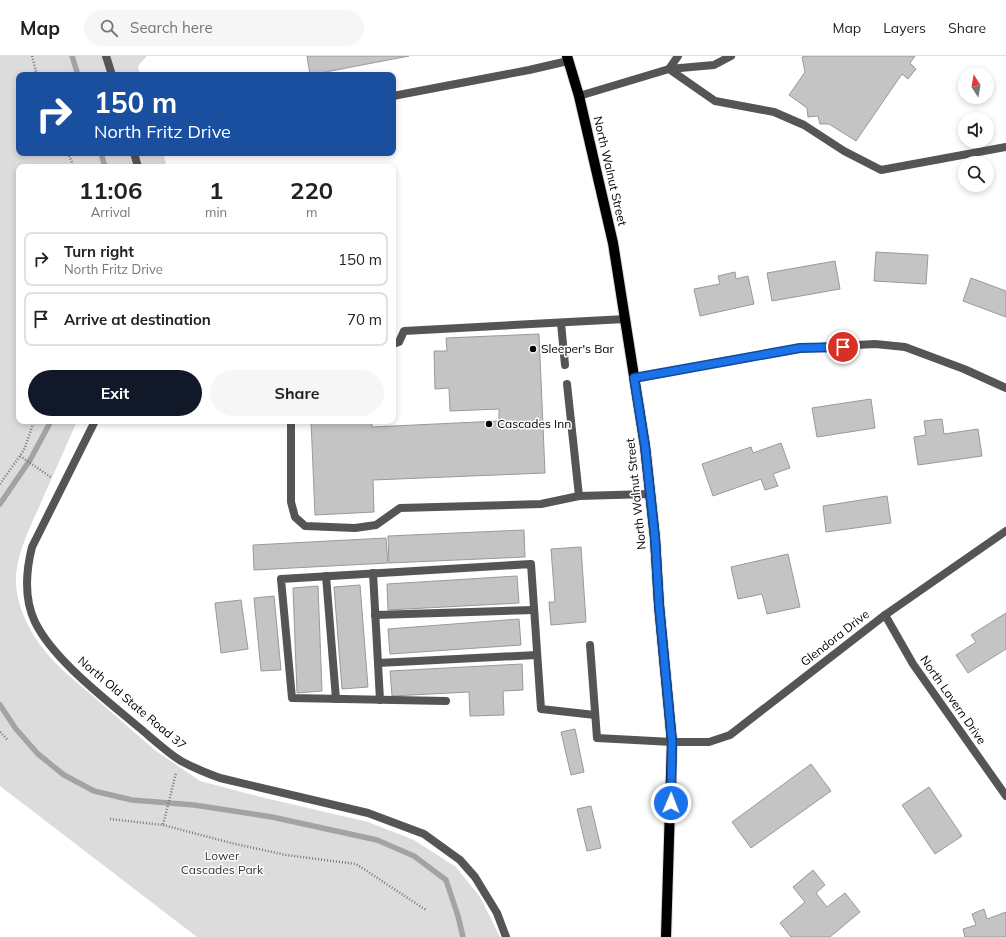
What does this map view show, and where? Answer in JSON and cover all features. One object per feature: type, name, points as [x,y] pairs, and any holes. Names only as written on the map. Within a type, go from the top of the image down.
[{"type":"main road","name":"North Walnut Street","points":[[568,58],[579,96],[613,242],[634,378],[655,538],[659,605],[672,742],[666,937]]},
{"type":"street","points":[[106,56],[111,72]]},
{"type":"street","points":[[669,69],[678,56]]},
{"type":"street","points":[[579,96],[669,69],[714,65],[731,56]]},
{"type":"street","points":[[396,95],[529,70],[568,58]]},
{"type":"street","points":[[669,69],[715,101],[774,112],[804,125],[844,151],[881,170],[1006,147]]},
{"type":"street","points":[[396,343],[399,342],[404,331],[625,319]]},
{"type":"street","points":[[561,323],[565,365]]},
{"type":"street","points":[[634,378],[800,348],[875,344],[905,347],[964,368],[1006,388]]},
{"type":"street","points":[[567,384],[579,496]]},
{"type":"street","name":"North Old State Road 37","points":[[94,424],[32,547],[28,565],[27,583],[29,603],[34,621],[48,642],[64,661],[100,695],[180,760],[199,770],[220,778],[368,813],[424,834],[460,860],[475,877],[497,913],[506,937]]},
{"type":"street","points":[[292,424],[291,502],[295,517],[305,526],[355,528],[376,525],[400,508],[541,504],[579,496],[650,494]]},
{"type":"street","name":"Glendora Drive","points":[[595,715],[597,738],[672,742],[709,742],[730,734],[885,615],[1006,531]]},
{"type":"street","points":[[446,701],[292,698],[281,578],[531,564],[542,709],[595,715],[590,645]]},
{"type":"street","points":[[373,573],[380,700]]},
{"type":"street","points":[[326,576],[336,698]]},
{"type":"street","points":[[375,615],[534,610]]},
{"type":"street","name":"North Lavern Drive","points":[[885,615],[913,664],[1006,796]]},
{"type":"street","points":[[378,663],[537,655]]},
{"type":"path","points":[[32,56],[36,72]]},
{"type":"path","points":[[0,484],[24,450],[33,424]]},
{"type":"path","points":[[20,456],[39,469]]},
{"type":"path","points":[[0,732],[8,740]]},
{"type":"path","points":[[163,825],[172,790]]},
{"type":"path","points":[[110,818],[163,825],[231,843],[286,855],[356,864],[426,910]]},
{"type":"green space","name":"Lower Cascades Park","points":[[0,56],[147,56],[138,66],[139,72],[16,72],[16,156],[164,156],[166,164],[16,164],[16,424],[76,424],[30,528],[19,559],[16,582],[22,612],[36,639],[66,673],[156,751],[200,781],[368,822],[414,840],[456,867],[480,897],[500,937],[197,937],[0,786]]},
{"type":"building","points":[[307,56],[409,56],[326,72],[310,72]]},
{"type":"building","points":[[915,56],[910,63],[916,69],[908,79],[902,74],[856,141],[829,124],[820,124],[818,116],[808,117],[807,108],[789,95],[805,72],[802,57]]},
{"type":"building","points":[[876,252],[928,255],[926,284],[874,281]]},
{"type":"building","points":[[835,261],[840,289],[772,301],[767,273]]},
{"type":"building","points":[[735,272],[736,279],[748,276],[754,304],[700,316],[694,289],[720,284],[718,276]]},
{"type":"building","points":[[971,278],[1006,291],[1006,317],[963,301]]},
{"type":"building","name":"Cascades Inn","points":[[539,334],[545,473],[373,480],[374,512],[315,515],[311,424],[372,424],[372,427],[499,421],[499,409],[450,411],[449,388],[435,389],[434,351],[447,351],[446,338]]},
{"type":"building","points":[[871,399],[875,428],[817,437],[812,408]]},
{"type":"building","points":[[942,419],[944,434],[978,429],[982,456],[918,465],[914,437],[926,435],[924,421]]},
{"type":"building","points":[[781,443],[790,468],[773,474],[778,486],[765,490],[761,479],[713,496],[702,464],[751,447],[753,453]]},
{"type":"building","points":[[887,496],[891,523],[826,532],[823,506]]},
{"type":"building","points":[[524,530],[525,557],[389,563],[388,536]]},
{"type":"building","points":[[386,538],[388,563],[254,570],[253,545]]},
{"type":"building","points":[[581,547],[586,622],[551,625],[549,602],[555,602],[551,549]]},
{"type":"building","points":[[788,554],[800,607],[767,614],[762,594],[738,599],[731,567]]},
{"type":"building","points":[[517,576],[519,603],[388,610],[387,584]]},
{"type":"building","points":[[360,585],[368,687],[342,689],[334,587]]},
{"type":"building","points":[[318,586],[322,691],[297,693],[293,588]]},
{"type":"building","points":[[274,596],[281,670],[261,671],[254,598]]},
{"type":"building","points":[[241,600],[248,649],[221,653],[215,603]]},
{"type":"building","points":[[1006,613],[1006,649],[968,673],[956,655],[976,642],[971,635]]},
{"type":"building","points":[[519,619],[521,645],[390,654],[388,629]]},
{"type":"building","points":[[522,664],[523,690],[503,691],[504,715],[470,716],[469,692],[392,696],[390,671]]},
{"type":"building","points":[[575,729],[584,772],[571,775],[561,732]]},
{"type":"building","points":[[811,764],[831,791],[751,848],[732,822]]},
{"type":"building","points":[[929,787],[962,836],[935,854],[902,805]]},
{"type":"building","points":[[591,806],[601,848],[587,851],[577,809]]},
{"type":"building","points":[[813,870],[825,885],[816,893],[827,907],[845,893],[860,912],[830,937],[791,937],[780,923],[805,902],[793,887]]},
{"type":"building","points":[[984,909],[987,919],[1006,912],[1006,937],[965,937],[963,929],[976,925],[972,914]]},
{"type":"waterway","points":[[72,56],[77,72]]},
{"type":"waterway","points":[[102,156],[104,164]]},
{"type":"waterway","points":[[0,504],[30,460],[49,424]]},
{"type":"waterway","points":[[0,705],[16,729],[38,754],[64,775],[94,791],[132,800],[194,805],[272,817],[377,840],[414,856],[446,880],[458,916],[463,937]]},
{"type":"place","name":"Sleeper's Bar","points":[[533,349]]},
{"type":"place","name":"Cascades Inn","points":[[489,424]]},
{"type":"route","points":[[671,803],[672,742],[659,605],[655,538],[645,446],[634,378],[800,348],[843,347]]}]
